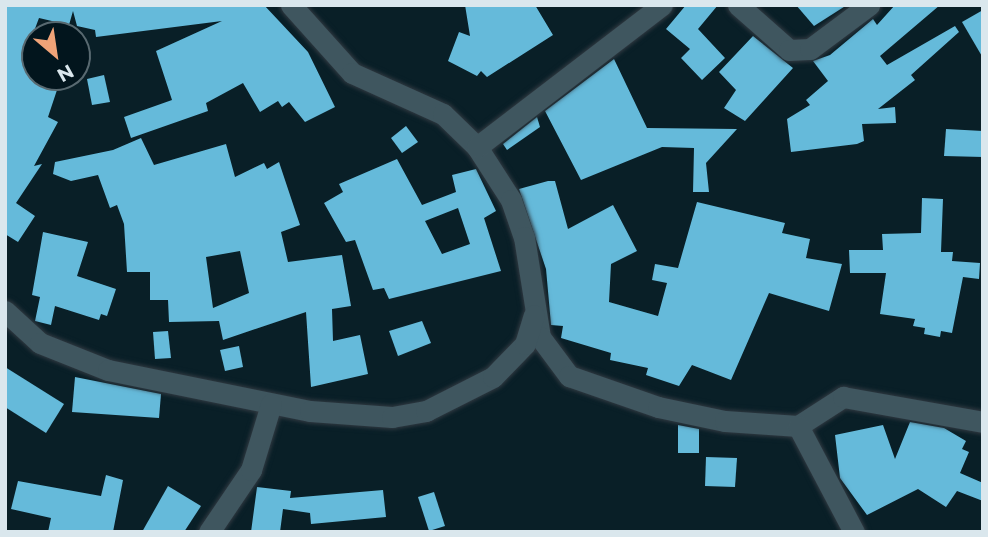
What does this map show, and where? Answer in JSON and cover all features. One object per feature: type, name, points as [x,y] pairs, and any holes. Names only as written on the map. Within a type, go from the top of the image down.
[{"type":"street","points":[[291,5],[352,73],[443,114],[477,147],[511,200],[524,237],[534,315],[554,361],[596,390],[725,421],[798,426],[843,397],[983,422]]},
{"type":"street","points":[[477,147],[662,5]]},
{"type":"street","points":[[738,5],[789,50],[810,49],[869,5]]},
{"type":"street","points":[[5,311],[40,343],[90,364],[271,404],[391,417],[426,411],[469,392],[509,363],[525,344],[534,315]]},
{"type":"street","points":[[209,532],[251,470],[271,404]]},
{"type":"street","points":[[798,426],[854,532]]},
{"type":"building","points":[[5,5],[264,5],[308,52],[335,107],[305,122],[289,102],[282,107],[278,101],[260,112],[243,83],[206,103],[208,111],[131,138],[124,117],[172,100],[156,51],[222,21],[96,37],[95,30],[91,29],[91,21],[76,21],[73,11],[70,21],[39,18],[38,21],[21,21],[21,91],[57,91],[48,117],[58,122],[34,166],[42,164],[16,203],[35,216],[18,242],[5,234]]},
{"type":"building","points":[[465,5],[535,5],[553,35],[487,77],[481,71],[477,76],[448,61],[459,32],[470,36]]},
{"type":"building","points":[[686,5],[718,5],[698,29],[725,58],[702,80],[681,58],[690,49],[666,29]]},
{"type":"building","points":[[796,5],[847,5],[814,26]]},
{"type":"building","points":[[895,5],[940,5],[880,56],[887,65],[955,26],[959,32],[911,75],[915,80],[878,109],[895,107],[896,123],[862,124],[864,141],[857,144],[791,152],[787,119],[810,105],[806,100],[828,81],[813,61],[830,55],[873,19],[877,25]]},
{"type":"building","points":[[983,10],[983,58],[962,22]]},
{"type":"building","points":[[753,36],[793,68],[745,121],[724,108],[736,90],[719,72]]},
{"type":"building","points":[[614,59],[647,128],[737,129],[706,163],[709,192],[693,192],[694,148],[662,147],[581,180],[545,111]]},
{"type":"building","points":[[104,75],[110,102],[92,105],[89,91],[91,78]]},
{"type":"building","points":[[537,117],[540,127],[507,150],[503,144]]},
{"type":"building","points":[[406,126],[418,142],[402,153],[391,138]]},
{"type":"building","points":[[946,129],[983,131],[983,157],[944,156]]},
{"type":"building","points":[[141,138],[154,165],[226,144],[235,177],[264,163],[267,169],[279,162],[300,225],[281,232],[288,262],[342,255],[351,306],[332,309],[333,341],[360,335],[368,374],[311,387],[306,312],[223,340],[219,321],[169,322],[168,300],[150,300],[150,272],[127,272],[124,224],[117,205],[110,208],[98,175],[71,181],[53,174],[55,162],[113,150]],"holes":[[[240,251],[249,293],[213,308],[206,257]]]},
{"type":"building","points":[[397,159],[422,205],[456,192],[452,175],[476,169],[496,211],[484,218],[501,271],[389,299],[384,288],[373,290],[355,240],[346,242],[324,203],[343,192],[339,184]],"holes":[[[458,208],[470,244],[442,254],[425,221]]]},
{"type":"building","points":[[555,181],[568,229],[613,205],[637,251],[611,264],[609,302],[658,316],[667,283],[652,280],[655,264],[678,268],[697,202],[785,223],[782,233],[810,239],[806,258],[842,264],[829,311],[769,293],[731,380],[692,365],[679,386],[646,375],[648,368],[610,360],[611,353],[561,338],[563,326],[551,325],[546,269],[519,189]]},
{"type":"building","points":[[922,198],[943,199],[941,252],[953,252],[952,261],[980,263],[979,279],[963,277],[952,333],[941,331],[940,337],[924,334],[925,328],[913,326],[915,319],[880,314],[886,273],[850,273],[849,250],[883,250],[882,234],[921,233]]},
{"type":"building","points":[[43,232],[88,242],[77,276],[116,289],[107,316],[101,314],[99,320],[55,306],[51,325],[35,321],[40,297],[32,295]]},
{"type":"building","points":[[422,321],[431,343],[398,356],[389,331]]},
{"type":"building","points":[[168,331],[171,358],[155,359],[153,332]]},
{"type":"building","points":[[239,346],[243,367],[225,371],[220,350]]},
{"type":"building","points":[[5,367],[64,404],[46,433],[5,407]]},
{"type":"building","points":[[75,377],[161,394],[159,418],[72,412]]},
{"type":"building","points":[[910,422],[944,428],[966,441],[962,449],[969,452],[960,473],[983,483],[983,501],[957,491],[946,507],[918,489],[867,515],[840,478],[835,435],[883,425],[895,459]]},
{"type":"building","points":[[678,425],[699,429],[699,453],[678,453]]},
{"type":"building","points":[[706,457],[737,458],[735,487],[705,486]]},
{"type":"building","points":[[106,475],[123,480],[113,532],[48,532],[51,518],[11,509],[18,481],[101,496]]},
{"type":"building","points":[[168,486],[201,506],[184,532],[142,532]]},
{"type":"building","points":[[257,487],[291,491],[290,498],[383,490],[386,517],[311,524],[310,513],[283,509],[280,532],[251,532]]},
{"type":"building","points":[[434,492],[445,526],[429,531],[418,497]]}]
